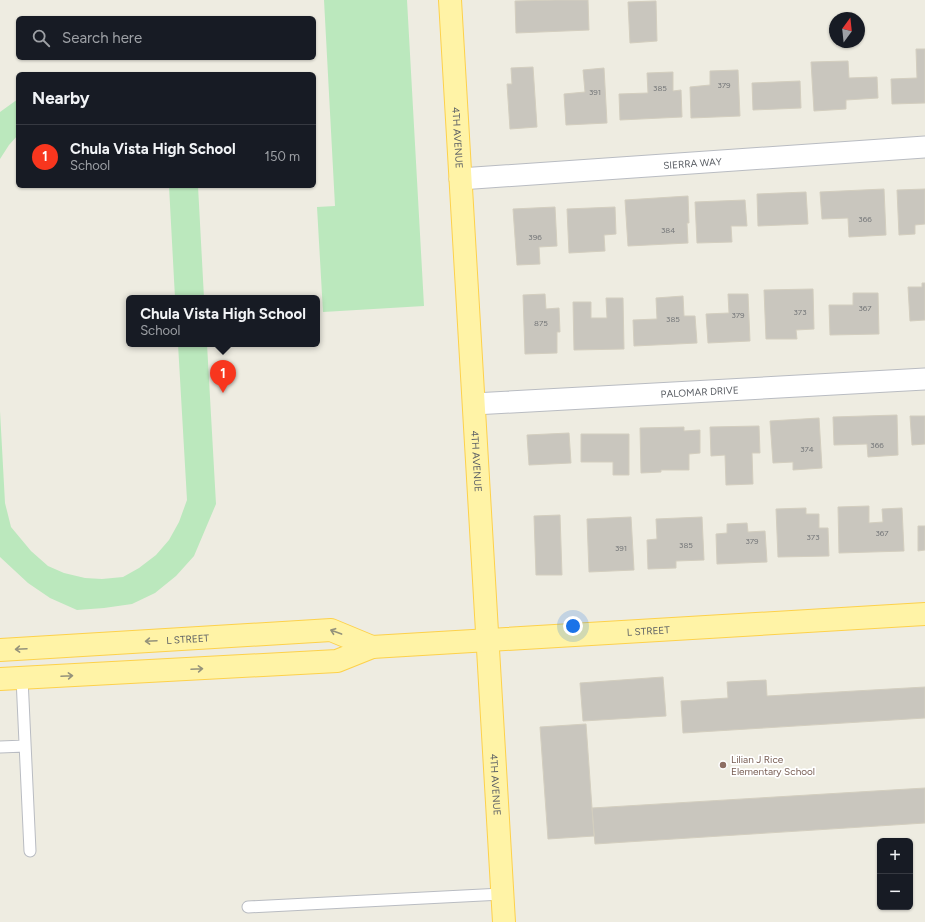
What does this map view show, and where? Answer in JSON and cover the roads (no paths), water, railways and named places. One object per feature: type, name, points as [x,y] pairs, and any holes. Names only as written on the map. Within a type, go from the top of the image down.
[{"type":"main road","name":"4TH AVENUE","points":[[450,0],[504,922]]},
{"type":"main road","name":"L STREET","points":[[0,679],[337,661],[372,647],[925,614]]},
{"type":"main road","name":"L STREET","points":[[0,650],[331,630],[372,647]]},
{"type":"street","name":"SIERRA WAY","points":[[460,178],[925,147]]},
{"type":"street","name":"PALOMAR DRIVE","points":[[474,404],[925,379]]},
{"type":"lane","points":[[22,678],[30,852]]},
{"type":"lane","points":[[0,748],[25,746]]},
{"type":"lane","points":[[248,907],[502,894]]},
{"type":"place","name":"Chula Vista High School","points":[[223,393]]},
{"type":"place","name":"Lilian J Rice Elementary School","points":[[723,765]]}]
